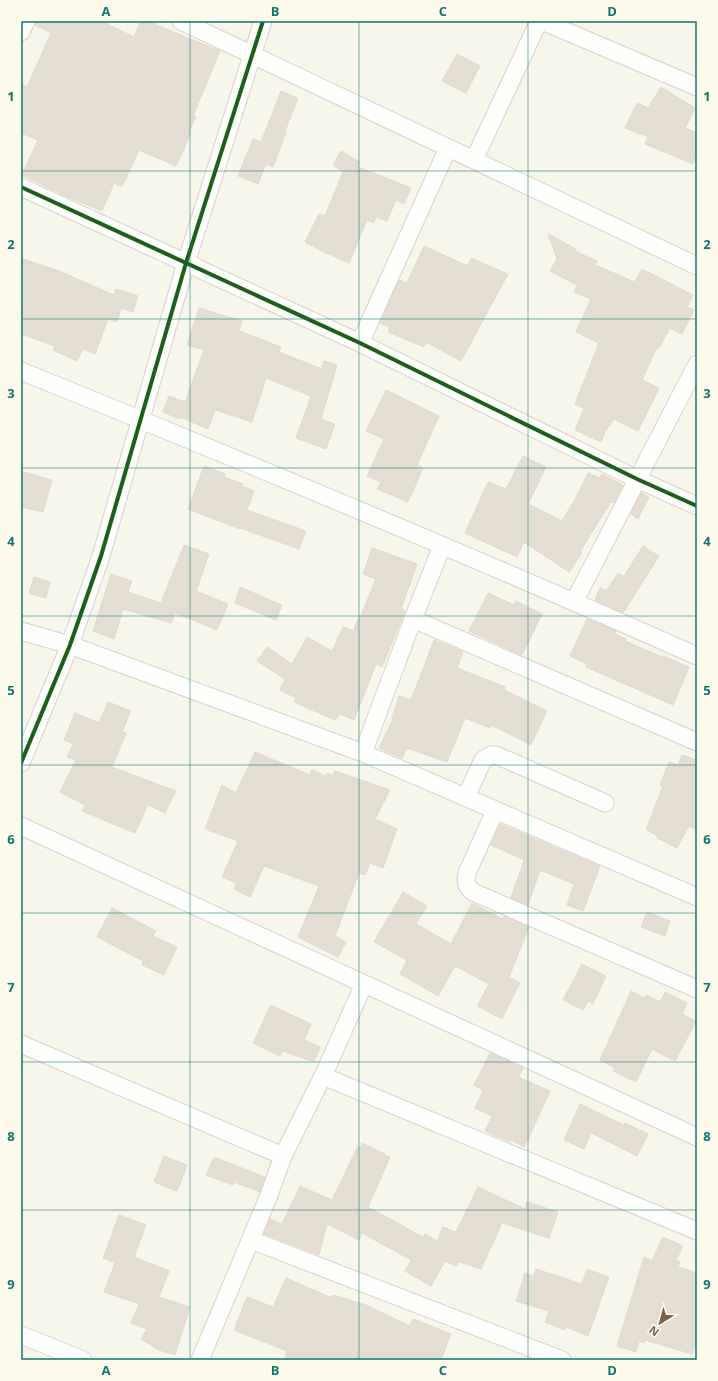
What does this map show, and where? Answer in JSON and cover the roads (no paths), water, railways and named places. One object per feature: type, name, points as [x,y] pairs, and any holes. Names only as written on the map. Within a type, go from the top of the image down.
[{"type":"street","points":[[21,32],[26,21]]},
{"type":"street","points":[[182,21],[697,266]]},
{"type":"street","points":[[21,763],[70,645],[101,556],[186,263],[263,21]]},
{"type":"street","points":[[474,160],[540,21],[697,87]]},
{"type":"street","points":[[360,342],[448,148]]},
{"type":"street","points":[[21,187],[360,342],[637,479],[697,506]]},
{"type":"street","points":[[574,602],[697,364]]},
{"type":"street","points":[[21,371],[442,546],[697,656]]},
{"type":"street","points":[[363,754],[442,546]]},
{"type":"street","points":[[413,619],[697,742]]},
{"type":"street","points":[[21,631],[70,645],[363,754],[697,897]]},
{"type":"street","points":[[466,797],[483,760],[491,755],[496,755],[605,803]]},
{"type":"street","points":[[495,810],[467,873],[467,886],[473,892],[697,989]]},
{"type":"street","points":[[21,826],[697,1137]]},
{"type":"street","points":[[200,1360],[251,1240],[283,1156],[323,1076],[364,984]]},
{"type":"street","points":[[21,1044],[283,1156]]},
{"type":"street","points":[[323,1076],[697,1231]]},
{"type":"street","points":[[251,1240],[562,1360]]},
{"type":"street","points":[[21,1335],[83,1360]]}]
